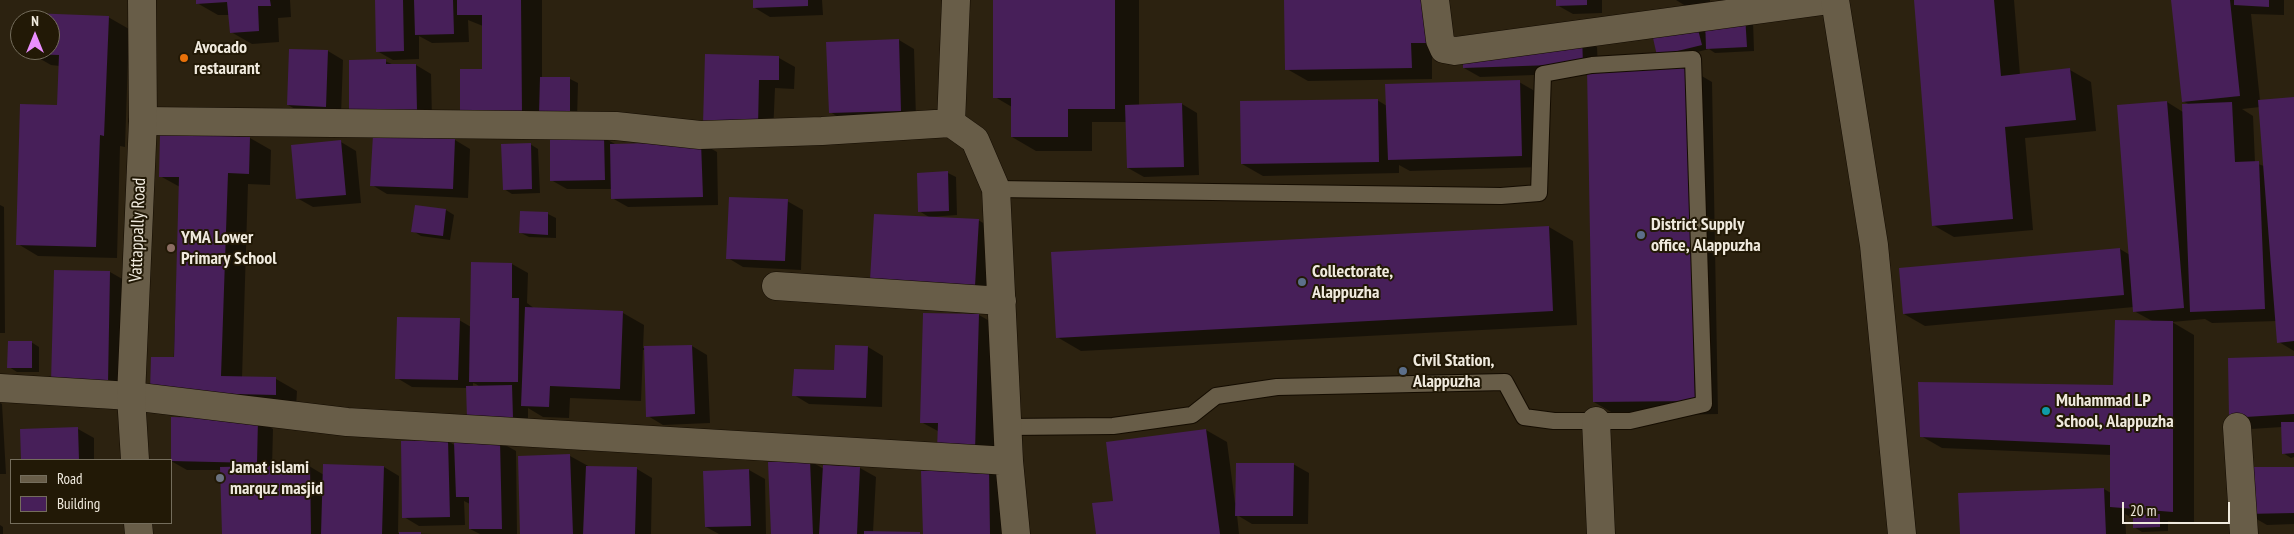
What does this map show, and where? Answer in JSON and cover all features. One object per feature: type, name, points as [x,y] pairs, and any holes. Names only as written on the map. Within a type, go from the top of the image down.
[{"type":"street","name":"Vattappally Road","points":[[135,459],[131,396],[143,121],[142,0]]},
{"type":"street","points":[[951,123],[956,0]]},
{"type":"street","points":[[1435,0],[1440,40],[1444,49],[1454,50],[1830,0]]},
{"type":"street","points":[[1835,0],[1874,245],[1902,534]]},
{"type":"street","points":[[143,121],[616,126],[700,135],[822,131],[951,123],[974,140],[996,189],[1009,461],[1016,534]]},
{"type":"street","points":[[776,286],[1002,301]]},
{"type":"street","points":[[0,388],[131,396],[347,422],[1009,461]]},
{"type":"street","points":[[1596,422],[1601,534]]},
{"type":"street","points":[[2237,427],[2244,534]]},
{"type":"lane","points":[[996,189],[1501,196],[1539,193],[1543,74],[1592,65],[1693,60],[1704,404],[1630,422],[1554,422],[1524,417],[1505,382],[1277,387],[1216,396],[1192,415],[1114,426],[1008,428]]},
{"type":"building","points":[[196,0],[270,0],[271,6],[258,6],[259,31],[230,33],[227,2],[196,4]]},
{"type":"building","points":[[375,0],[403,0],[404,51],[376,52]]},
{"type":"building","points":[[414,0],[453,0],[454,34],[415,35]]},
{"type":"building","points":[[457,0],[521,0],[522,114],[460,114],[460,69],[482,69],[482,15],[457,15]]},
{"type":"building","points":[[753,0],[808,0],[808,6],[753,8]]},
{"type":"building","points":[[993,0],[1115,0],[1115,109],[1068,109],[1068,137],[1011,137],[1011,98],[993,98]]},
{"type":"building","points":[[1284,0],[1428,0],[1429,43],[1411,43],[1412,68],[1285,70]]},
{"type":"building","points":[[1556,0],[1587,0],[1587,5],[1556,6]]},
{"type":"building","points":[[1914,0],[1994,0],[2001,76],[2070,68],[2076,120],[2005,127],[2013,219],[1932,226]]},
{"type":"building","points":[[2171,0],[2230,0],[2240,96],[2182,102]]},
{"type":"building","points":[[2234,0],[2269,0],[2269,7],[2234,5]]},
{"type":"building","points":[[60,14],[109,16],[104,136],[100,135],[96,247],[16,245],[20,104],[57,105],[60,60]]},
{"type":"building","points":[[1745,15],[1747,47],[1706,49],[1705,17]]},
{"type":"building","points":[[1695,18],[1702,45],[1657,56],[1651,29]]},
{"type":"building","points":[[1582,36],[1583,64],[1463,68],[1462,40]]},
{"type":"building","points":[[899,39],[901,111],[829,113],[826,42]]},
{"type":"building","points":[[289,49],[328,50],[326,107],[287,105]]},
{"type":"building","points":[[705,54],[779,56],[779,80],[759,80],[758,126],[703,124]]},
{"type":"building","points":[[386,59],[386,64],[416,64],[417,111],[349,112],[349,60]]},
{"type":"building","name":"District Supply office, Alappuzha","points":[[1688,67],[1695,401],[1593,402],[1587,68]]},
{"type":"building","points":[[540,77],[570,77],[570,116],[539,115]]},
{"type":"building","points":[[1520,80],[1522,156],[1388,160],[1385,84]]},
{"type":"building","points":[[2294,97],[2294,341],[2277,343],[2258,100]]},
{"type":"building","points":[[1378,99],[1379,162],[1241,164],[1240,101]]},
{"type":"building","points":[[2167,101],[2184,308],[2133,312],[2117,105]]},
{"type":"building","points":[[2232,102],[2235,162],[2259,161],[2265,309],[2190,312],[2182,104]]},
{"type":"building","points":[[1182,103],[1184,167],[1127,168],[1125,105]]},
{"type":"building","points":[[160,134],[250,137],[249,174],[228,173],[221,376],[276,377],[276,395],[150,392],[151,357],[174,357],[179,177],[159,177]]},
{"type":"building","points":[[373,135],[455,139],[453,189],[370,186]]},
{"type":"building","points":[[604,136],[605,180],[550,181],[550,137]]},
{"type":"building","points":[[341,140],[346,195],[296,199],[291,145]]},
{"type":"building","points":[[701,142],[703,197],[611,199],[610,144]]},
{"type":"building","points":[[531,143],[532,189],[503,190],[501,144]]},
{"type":"building","points":[[948,171],[949,211],[918,212],[917,173]]},
{"type":"building","points":[[729,197],[788,199],[785,261],[726,259]]},
{"type":"building","points":[[415,205],[446,209],[443,236],[411,232]]},
{"type":"building","points":[[520,211],[548,212],[548,235],[519,233]]},
{"type":"building","points":[[874,214],[979,219],[975,286],[870,280]]},
{"type":"building","name":"Collectorate, Alappuzha","points":[[1549,226],[1553,311],[1056,338],[1051,252]]},
{"type":"building","points":[[2120,248],[2124,295],[1903,314],[1899,268]]},
{"type":"building","points":[[471,262],[512,263],[512,298],[519,298],[518,382],[469,382]]},
{"type":"building","points":[[54,270],[110,271],[108,383],[51,382]]},
{"type":"building","points":[[525,307],[623,311],[620,389],[550,386],[549,407],[521,406]]},
{"type":"building","points":[[923,313],[979,314],[975,451],[937,450],[938,423],[920,423]]},
{"type":"building","points":[[397,317],[460,318],[458,380],[395,379]]},
{"type":"building","name":"Muhammad LP School, Alappuzha","points":[[2115,320],[2173,321],[2173,512],[2110,507],[2110,445],[1920,437],[1918,382],[2113,385]]},
{"type":"building","points":[[8,341],[32,341],[32,368],[7,368]]},
{"type":"building","points":[[692,345],[695,414],[646,417],[644,346]]},
{"type":"building","points":[[835,345],[868,346],[866,398],[792,396],[794,369],[834,370]]},
{"type":"building","points":[[2294,356],[2294,414],[2229,418],[2228,358]]},
{"type":"building","points":[[512,385],[513,418],[467,419],[466,386]]},
{"type":"building","points":[[171,417],[258,419],[257,463],[172,461]]},
{"type":"building","points":[[2281,422],[2294,422],[2294,453],[2282,454]]},
{"type":"building","points":[[78,427],[79,459],[21,459],[20,429]]},
{"type":"building","points":[[1206,429],[1220,534],[1096,534],[1092,503],[1113,501],[1106,442]]},
{"type":"building","points":[[448,440],[450,517],[402,518],[401,441]]},
{"type":"building","points":[[500,441],[502,529],[469,529],[469,497],[456,497],[454,442]]},
{"type":"building","points":[[570,454],[573,534],[520,534],[518,456]]},
{"type":"building","points":[[810,460],[813,534],[771,534],[768,462]]},
{"type":"building","points":[[1236,463],[1294,463],[1293,516],[1235,516]]},
{"type":"building","points":[[323,464],[384,466],[382,534],[321,534]]},
{"type":"building","points":[[310,465],[311,534],[222,534],[220,467]]},
{"type":"building","points":[[823,465],[860,467],[857,534],[819,534]]},
{"type":"building","points":[[586,466],[637,467],[635,534],[583,534]]},
{"type":"building","points":[[2245,467],[2294,467],[2294,513],[2245,514]]},
{"type":"building","points":[[749,469],[751,526],[705,527],[703,471]]},
{"type":"building","points":[[989,469],[990,534],[923,534],[921,471]]},
{"type":"building","points":[[2104,488],[2106,534],[1960,534],[1958,493]]},
{"type":"building","points":[[2160,514],[2160,527],[2133,528],[2133,515]]},
{"type":"building","points":[[864,531],[920,532],[920,534],[864,534]]},
{"type":"building","points":[[399,532],[421,532],[421,534],[399,534]]},
{"type":"place","name":"Avocado restaurant","points":[[184,58]]},
{"type":"place","name":"District Supply office, Alappuzha","points":[[1641,235]]},
{"type":"place","name":"YMA Lower Primary School","points":[[171,248]]},
{"type":"place","name":"Collectorate, Alappuzha","points":[[1302,282]]},
{"type":"place","name":"Civil Station, Alappuzha","points":[[1403,371]]},
{"type":"place","name":"Muhammad LP School, Alappuzha","points":[[2046,411]]},
{"type":"place","name":"Jamat islami marquz masjid","points":[[220,478]]}]
